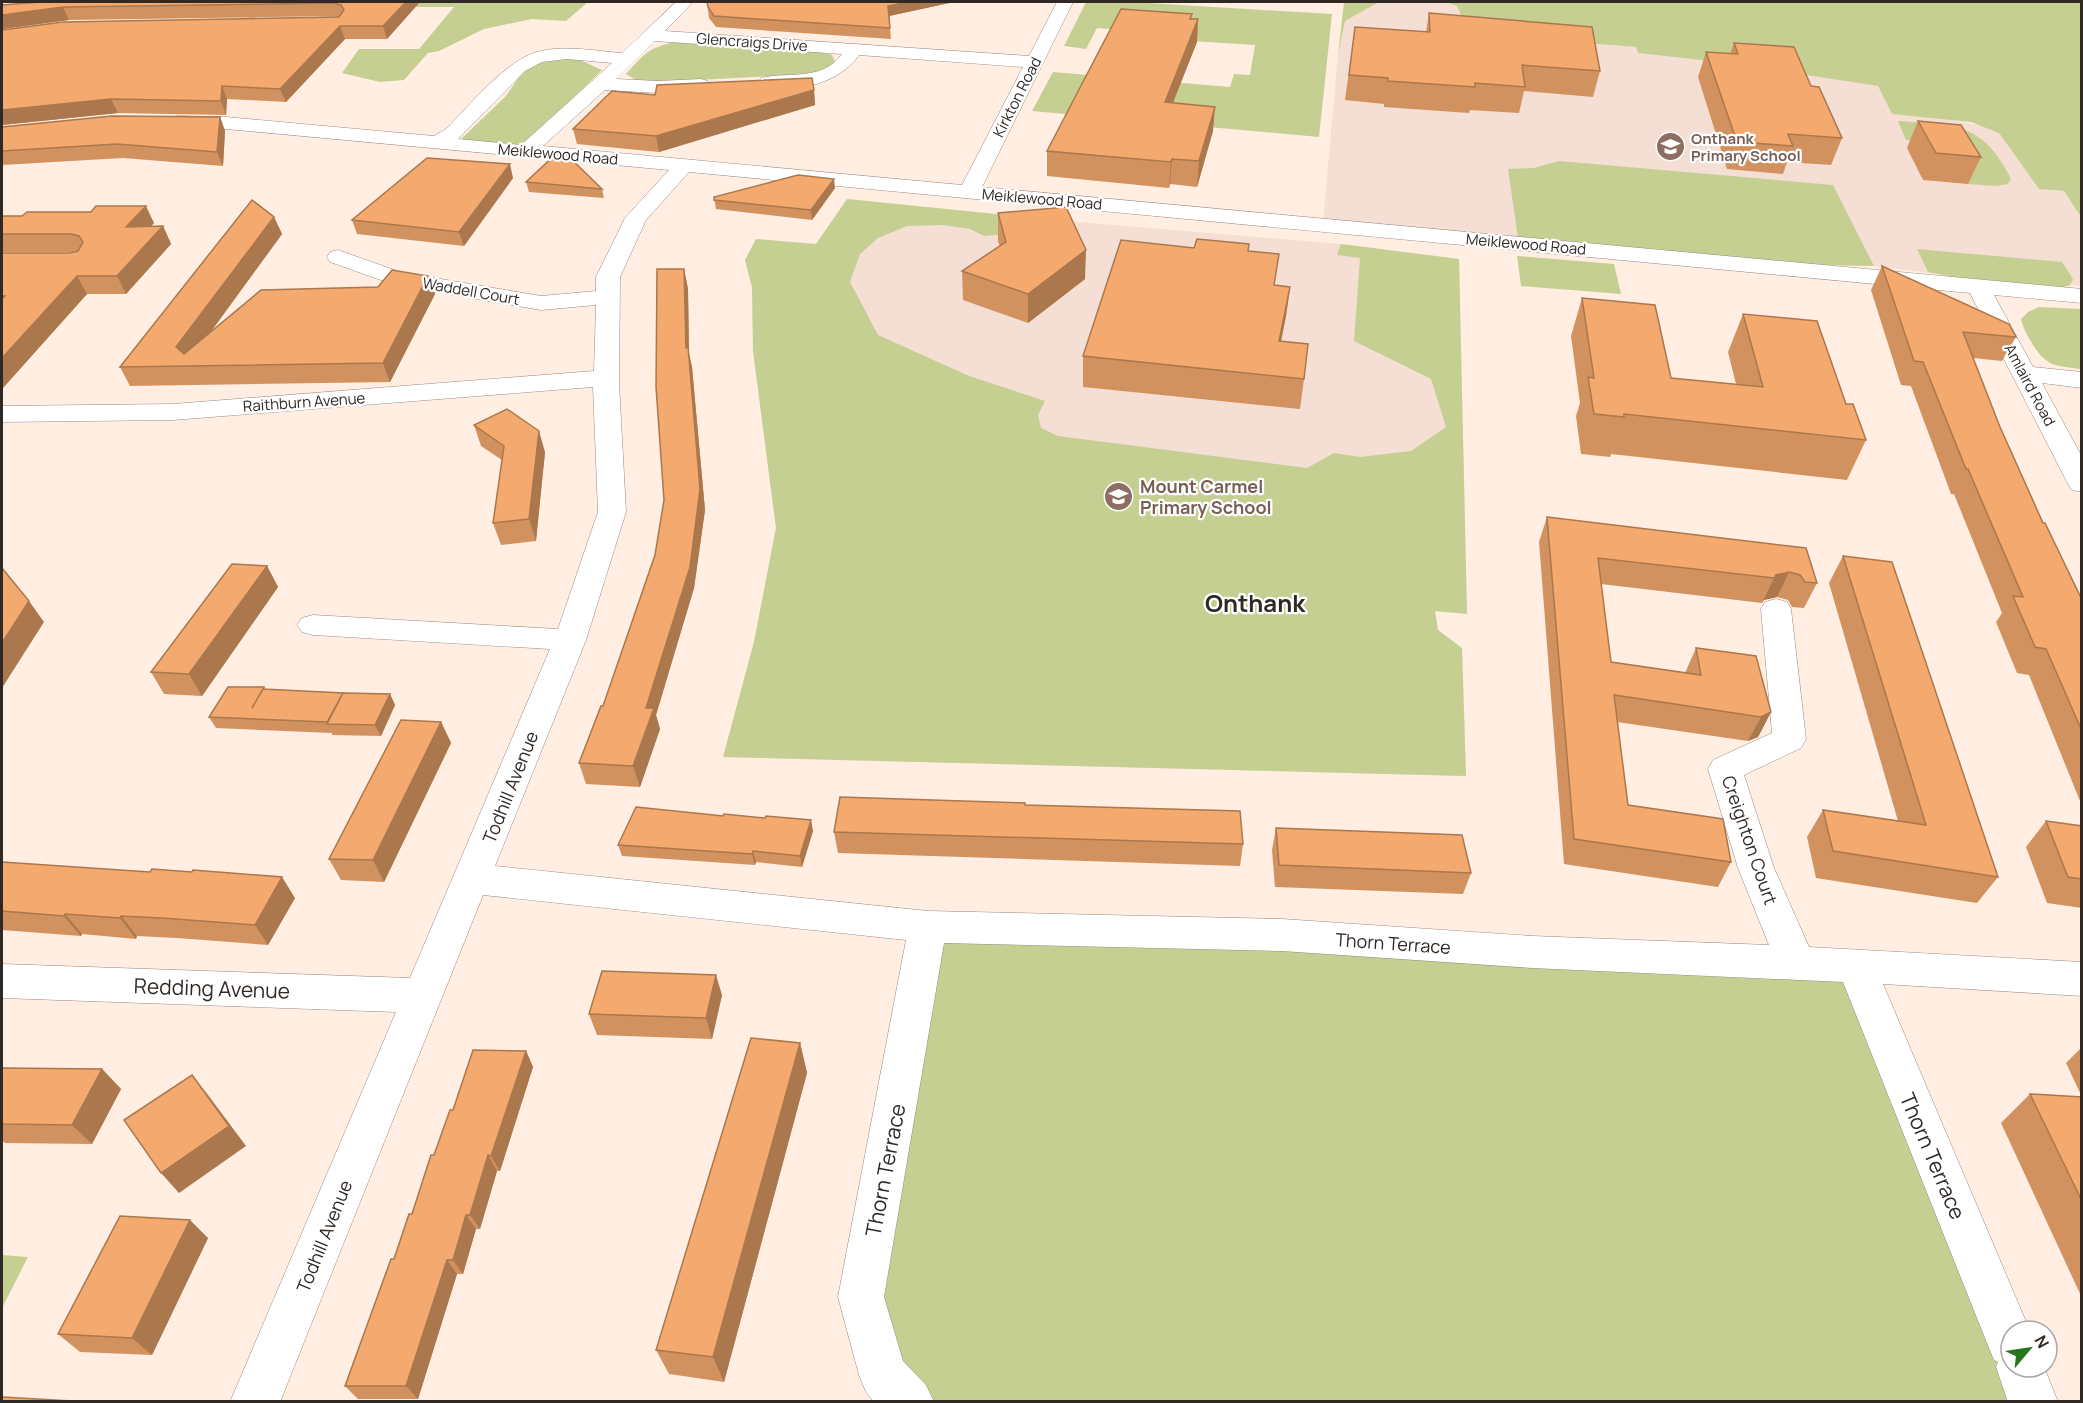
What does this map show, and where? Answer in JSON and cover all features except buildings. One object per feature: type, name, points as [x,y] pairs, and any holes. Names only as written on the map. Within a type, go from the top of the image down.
[{"type":"street","points":[[526,151],[601,84],[685,2]]},
{"type":"street","name":"Kirkton Road","points":[[969,192],[1065,2]]},
{"type":"street","name":"Glencraigs Drive","points":[[651,35],[1035,62]]},
{"type":"street","name":"Glencraigs Drive","points":[[749,83],[822,78],[844,66],[854,50]]},
{"type":"street","points":[[438,143],[453,133],[519,67],[538,57],[567,54],[626,59]]},
{"type":"street","points":[[601,84],[658,87],[715,85]]},
{"type":"street","name":"Meiklewood Road","points":[[161,122],[226,123],[2082,296]]},
{"type":"street","name":"Todhill Avenue","points":[[255,1401],[570,640],[612,512],[607,378],[608,277],[636,218],[684,166]]},
{"type":"street","name":"Waddell Court","points":[[338,257],[395,278],[541,303],[608,297]]},
{"type":"street","name":"Amlaird Road","points":[[1977,286],[2081,481]]},
{"type":"street","points":[[2023,374],[2082,380]]},
{"type":"street","name":"Raithburn Avenue","points":[[2,414],[173,412],[607,378]]},
{"type":"street","name":"Creighton Court","points":[[1776,609],[1789,739],[1725,769],[1756,868],[1796,963]]},
{"type":"street","points":[[313,625],[570,640]]},
{"type":"street","name":"Thorn Terrace","points":[[473,879],[928,927],[1282,935],[1532,952],[1796,963],[2082,979]]},
{"type":"street","name":"Thorn Terrace","points":[[909,1401],[883,1375],[861,1297],[928,927]]},
{"type":"street","name":"Thorn Terrace","points":[[1857,968],[2001,1319]]},
{"type":"street","name":"Redding Avenue","points":[[2,981],[423,996]]},
{"type":"street","points":[[2025,1379],[2033,1401]]},
{"type":"shaded area","name":"Onthank Primary School","points":[[1379,2],[1446,2],[1457,5],[1470,34],[1637,47],[1878,86],[1893,114],[1943,118],[1986,127],[1999,133],[2039,189],[2064,191],[2081,217],[2081,286],[2070,285],[2058,289],[1874,266],[1818,265],[1323,221],[1338,55],[1345,21]]},
{"type":"shaded area","name":"Mount Carmel Primary School","points":[[847,199],[1066,221],[1341,244],[1459,259],[1467,614],[1435,611],[1438,630],[1462,648],[1466,776],[723,757],[754,642],[776,528],[753,351],[752,287],[745,260],[756,239],[816,244]]},
{"type":"green space","points":[[402,2],[588,2],[566,21],[532,19],[484,29],[439,51],[428,53],[404,80],[380,82],[342,73],[359,49],[419,49],[454,7],[398,7]]},
{"type":"green space","points":[[1086,2],[1130,2],[1332,14],[1319,137],[1032,111],[1053,72],[1230,87],[1234,74],[1250,75],[1255,45],[1192,41],[1193,35],[1097,28],[1086,49],[1064,46]]},
{"type":"green space","points":[[1344,2],[1379,2],[1345,21],[1338,55]]},
{"type":"green space","points":[[1446,2],[2081,2],[2081,217],[2064,191],[2039,189],[1999,133],[1971,122],[1892,114],[1878,86],[1720,62],[1638,53],[1636,47],[1470,34],[1457,6]]},
{"type":"green space","points":[[680,41],[822,52],[832,55],[835,62],[830,68],[813,74],[662,82],[636,80],[626,74],[655,48]]},
{"type":"green space","points":[[561,59],[580,60],[602,70],[533,137],[516,145],[463,142],[462,138],[506,96],[525,68],[539,62]]},
{"type":"green space","points":[[1898,121],[1951,126],[1965,130],[1990,146],[2011,179],[2008,184],[1996,186],[1968,184],[1951,156],[1930,144],[1906,140]]},
{"type":"green space","points":[[1559,161],[1833,185],[1874,266],[1818,265],[1518,238],[1508,169],[1534,168]]},
{"type":"green space","name":"Mount Carmel Primary School","points":[[847,199],[1066,221],[1064,229],[984,236],[970,229],[943,225],[907,226],[878,238],[860,254],[850,282],[878,335],[969,376],[1045,401],[1038,415],[1041,428],[1058,436],[1307,468],[1334,453],[1360,457],[1411,451],[1446,427],[1431,379],[1354,341],[1360,258],[1337,255],[1341,244],[1459,259],[1467,614],[1435,611],[1438,630],[1462,648],[1466,776],[723,757],[754,642],[776,528],[753,351],[752,287],[745,260],[756,239],[816,244]]},
{"type":"green space","points":[[1917,249],[2062,262],[2073,279],[2070,285],[2058,289],[1978,282],[1928,272]]},
{"type":"green space","points":[[1517,256],[1614,264],[1621,294],[1521,286]]},
{"type":"green space","points":[[2039,307],[2081,309],[2081,369],[2053,364],[2043,358],[2033,345],[2021,319],[2028,312]]},
{"type":"green space","points":[[936,936],[1285,946],[1852,978],[1999,1360],[1999,1379],[2006,1379],[2015,1402],[930,1401],[892,1368],[874,1304]]},
{"type":"green space","points":[[2,1255],[28,1257],[2,1308]]},
{"type":"place","name":"Onthank Primary School","points":[[1670,147]]},
{"type":"place","name":"Mount Carmel Primary School","points":[[1119,496]]},
{"type":"district","name":"Onthank","points":[[1255,602]]}]
